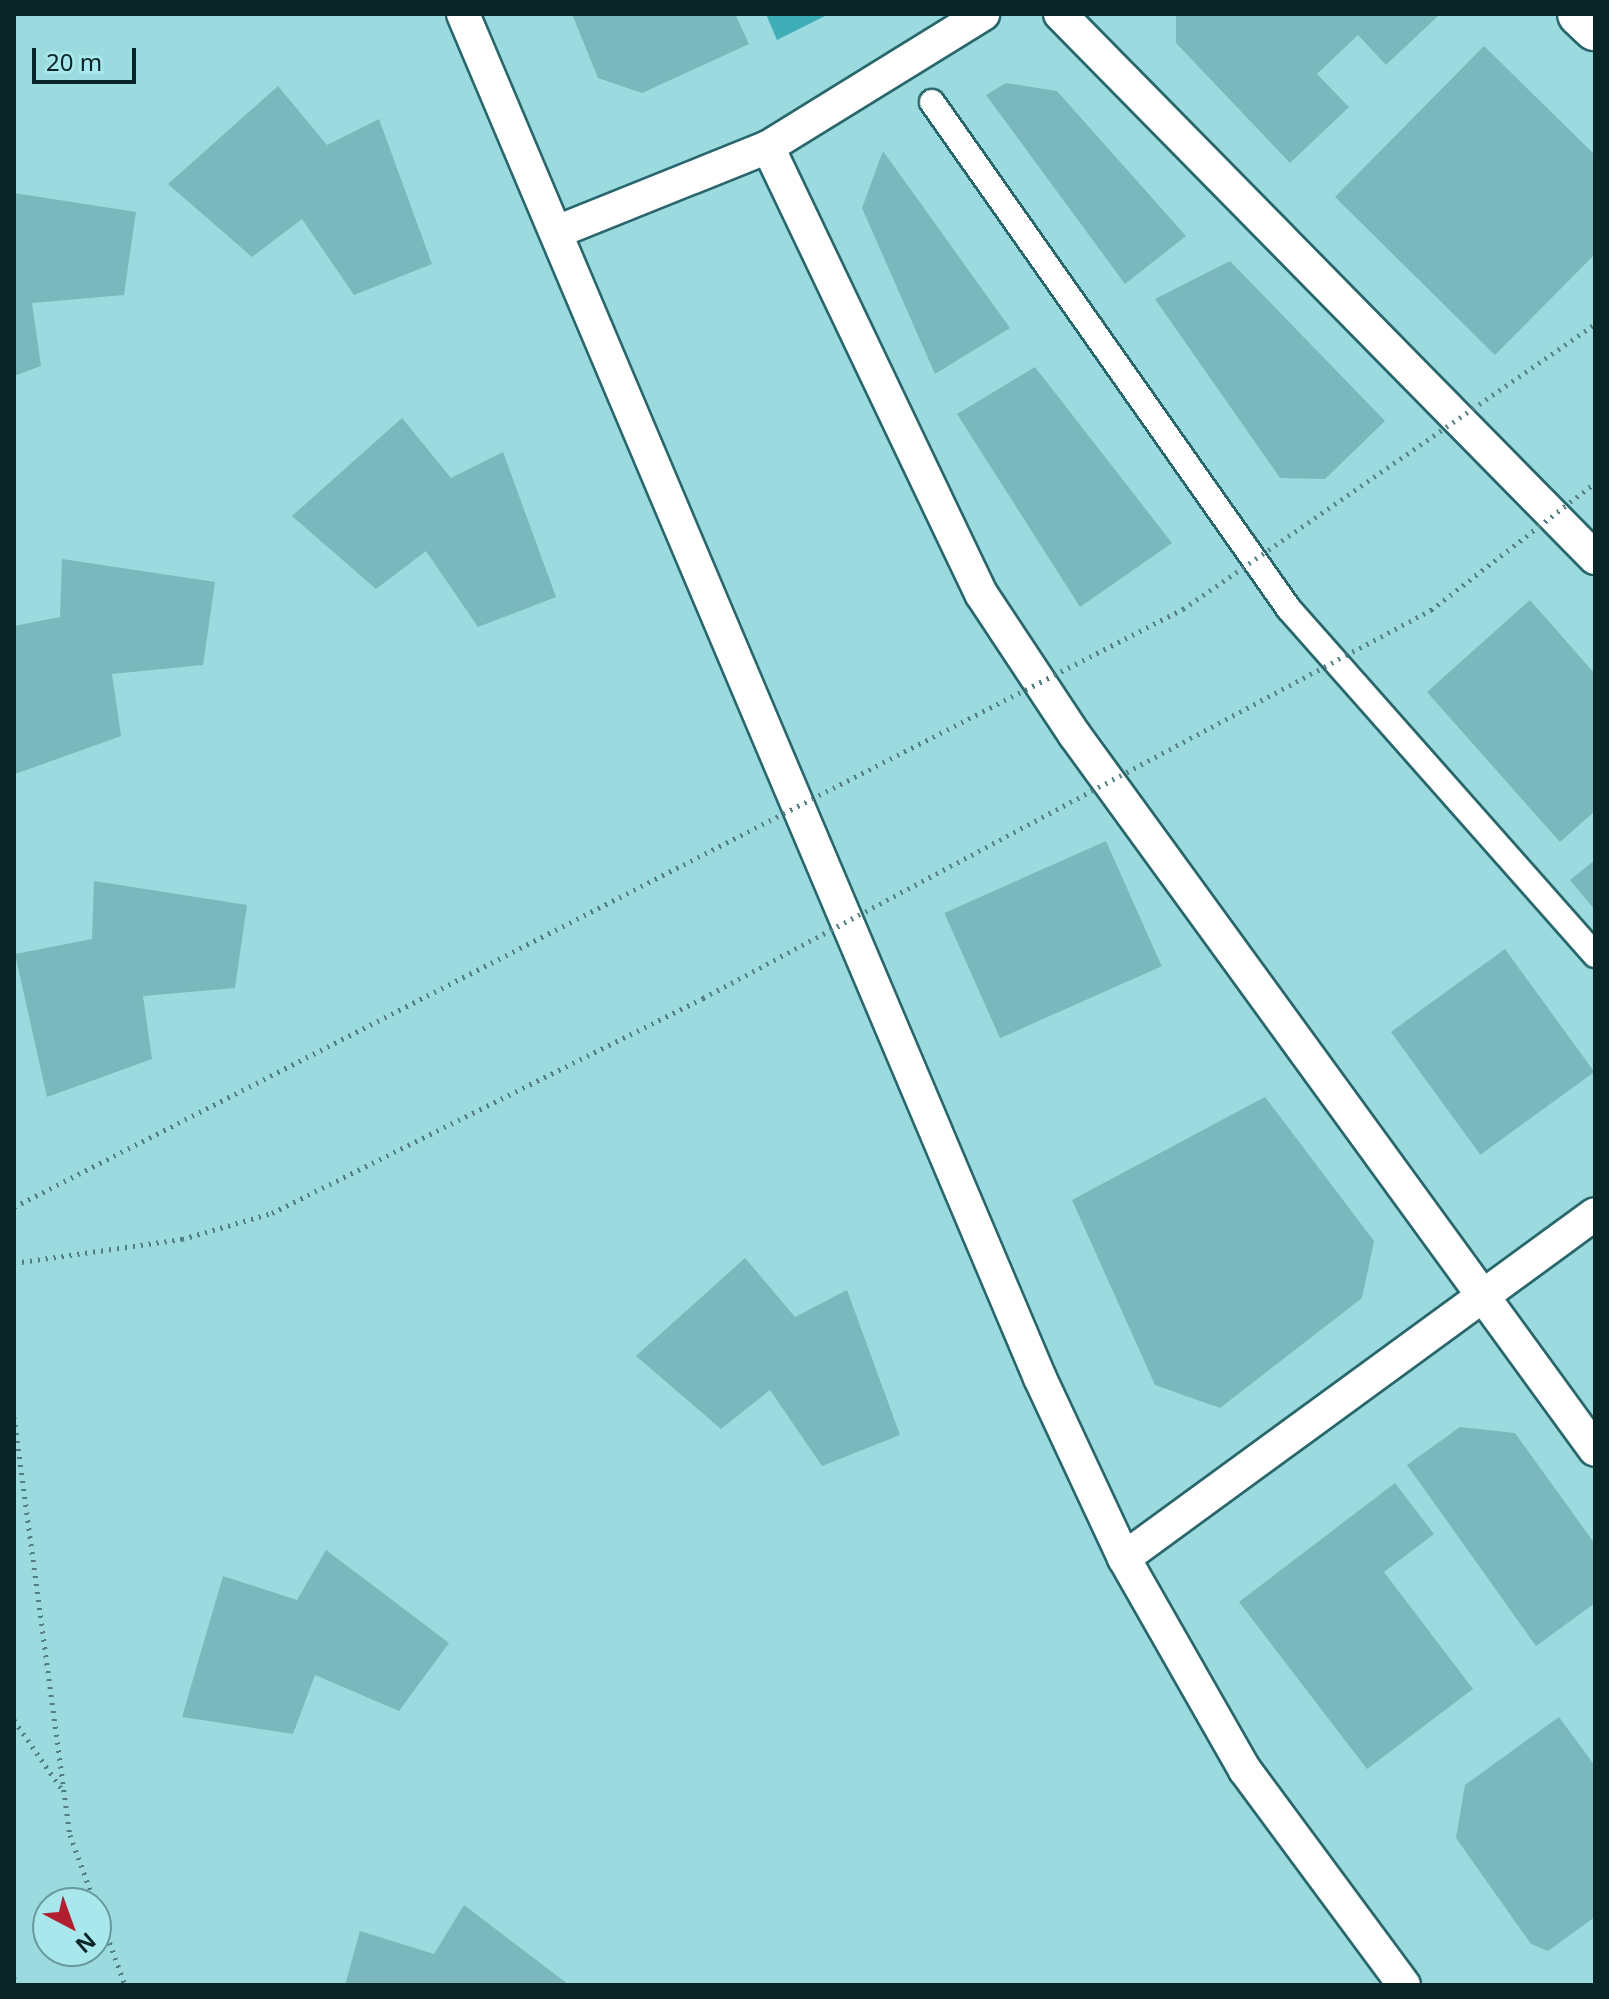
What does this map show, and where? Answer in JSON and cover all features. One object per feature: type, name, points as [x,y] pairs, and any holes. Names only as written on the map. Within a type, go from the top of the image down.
[{"type":"main road","points":[[1580,14],[1595,28]]},
{"type":"street","points":[[463,14],[559,231],[1040,1378],[1124,1558],[1245,1770],[1404,1985]]},
{"type":"street","points":[[559,231],[768,147],[983,14]]},
{"type":"street","points":[[1060,14],[1595,558]]},
{"type":"street","points":[[932,102],[1289,609],[1595,955]]},
{"type":"street","points":[[768,147],[982,595],[1074,734],[1487,1296],[1595,1450]]},
{"type":"street","points":[[1124,1558],[1487,1296],[1595,1214]]},
{"type":"path","points":[[14,1207],[1183,609],[1595,324]]},
{"type":"path","points":[[14,1263],[182,1239],[272,1213],[703,998],[1431,610],[1595,483]]},
{"type":"path","points":[[14,1417],[70,1835],[90,1887]]},
{"type":"path","points":[[14,1720],[64,1793]]},
{"type":"path","points":[[112,1949],[125,1985]]},
{"type":"path","points":[[14,1977],[15,1985]]},
{"type":"shaded area","points":[[766,14],[829,14],[777,40]]},
{"type":"building","points":[[572,14],[735,14],[749,44],[642,93],[598,78]]},
{"type":"building","points":[[1176,14],[1440,14],[1386,65],[1358,35],[1317,74],[1349,107],[1290,163],[1176,43]]},
{"type":"building","points":[[1484,46],[1595,155],[1595,254],[1495,355],[1335,197]]},
{"type":"building","points":[[1006,83],[1057,91],[1186,236],[1125,284],[986,95]]},
{"type":"building","points":[[278,86],[327,145],[379,119],[432,264],[354,295],[302,219],[252,257],[168,184]]},
{"type":"building","points":[[883,151],[1010,328],[935,374],[862,208]]},
{"type":"building","points":[[14,193],[136,212],[124,295],[32,303],[41,366],[14,376]]},
{"type":"building","points":[[1230,261],[1385,421],[1325,479],[1280,478],[1155,299]]},
{"type":"building","points":[[1035,367],[1172,543],[1080,607],[957,414]]},
{"type":"building","points":[[402,418],[451,478],[503,452],[556,597],[478,627],[426,551],[376,589],[292,516]]},
{"type":"building","points":[[62,559],[215,582],[203,665],[112,674],[121,736],[15,774],[14,626],[60,617]]},
{"type":"building","points":[[1530,600],[1595,674],[1595,811],[1560,842],[1427,692]]},
{"type":"building","points":[[1106,841],[1162,966],[1000,1038],[944,913]]},
{"type":"building","points":[[1595,860],[1595,910],[1570,880]]},
{"type":"building","points":[[94,881],[247,905],[235,988],[143,996],[152,1059],[47,1097],[15,954],[92,939]]},
{"type":"building","points":[[1505,949],[1594,1072],[1480,1155],[1391,1032]]},
{"type":"building","points":[[1265,1097],[1374,1241],[1362,1298],[1220,1408],[1155,1385],[1072,1200]]},
{"type":"building","points":[[745,1258],[795,1317],[847,1290],[900,1435],[822,1466],[770,1390],[721,1429],[636,1356]]},
{"type":"building","points":[[1460,1427],[1515,1433],[1595,1544],[1595,1603],[1536,1646],[1407,1465]]},
{"type":"building","points":[[1395,1483],[1434,1534],[1384,1572],[1473,1689],[1367,1769],[1239,1602]]},
{"type":"building","points":[[326,1550],[449,1643],[399,1711],[315,1675],[293,1734],[182,1717],[223,1576],[297,1600]]},
{"type":"building","points":[[1559,1717],[1595,1766],[1595,1917],[1548,1951],[1531,1944],[1456,1838],[1465,1785]]},
{"type":"building","points":[[464,1905],[569,1985],[345,1985],[360,1931],[434,1954]]}]
